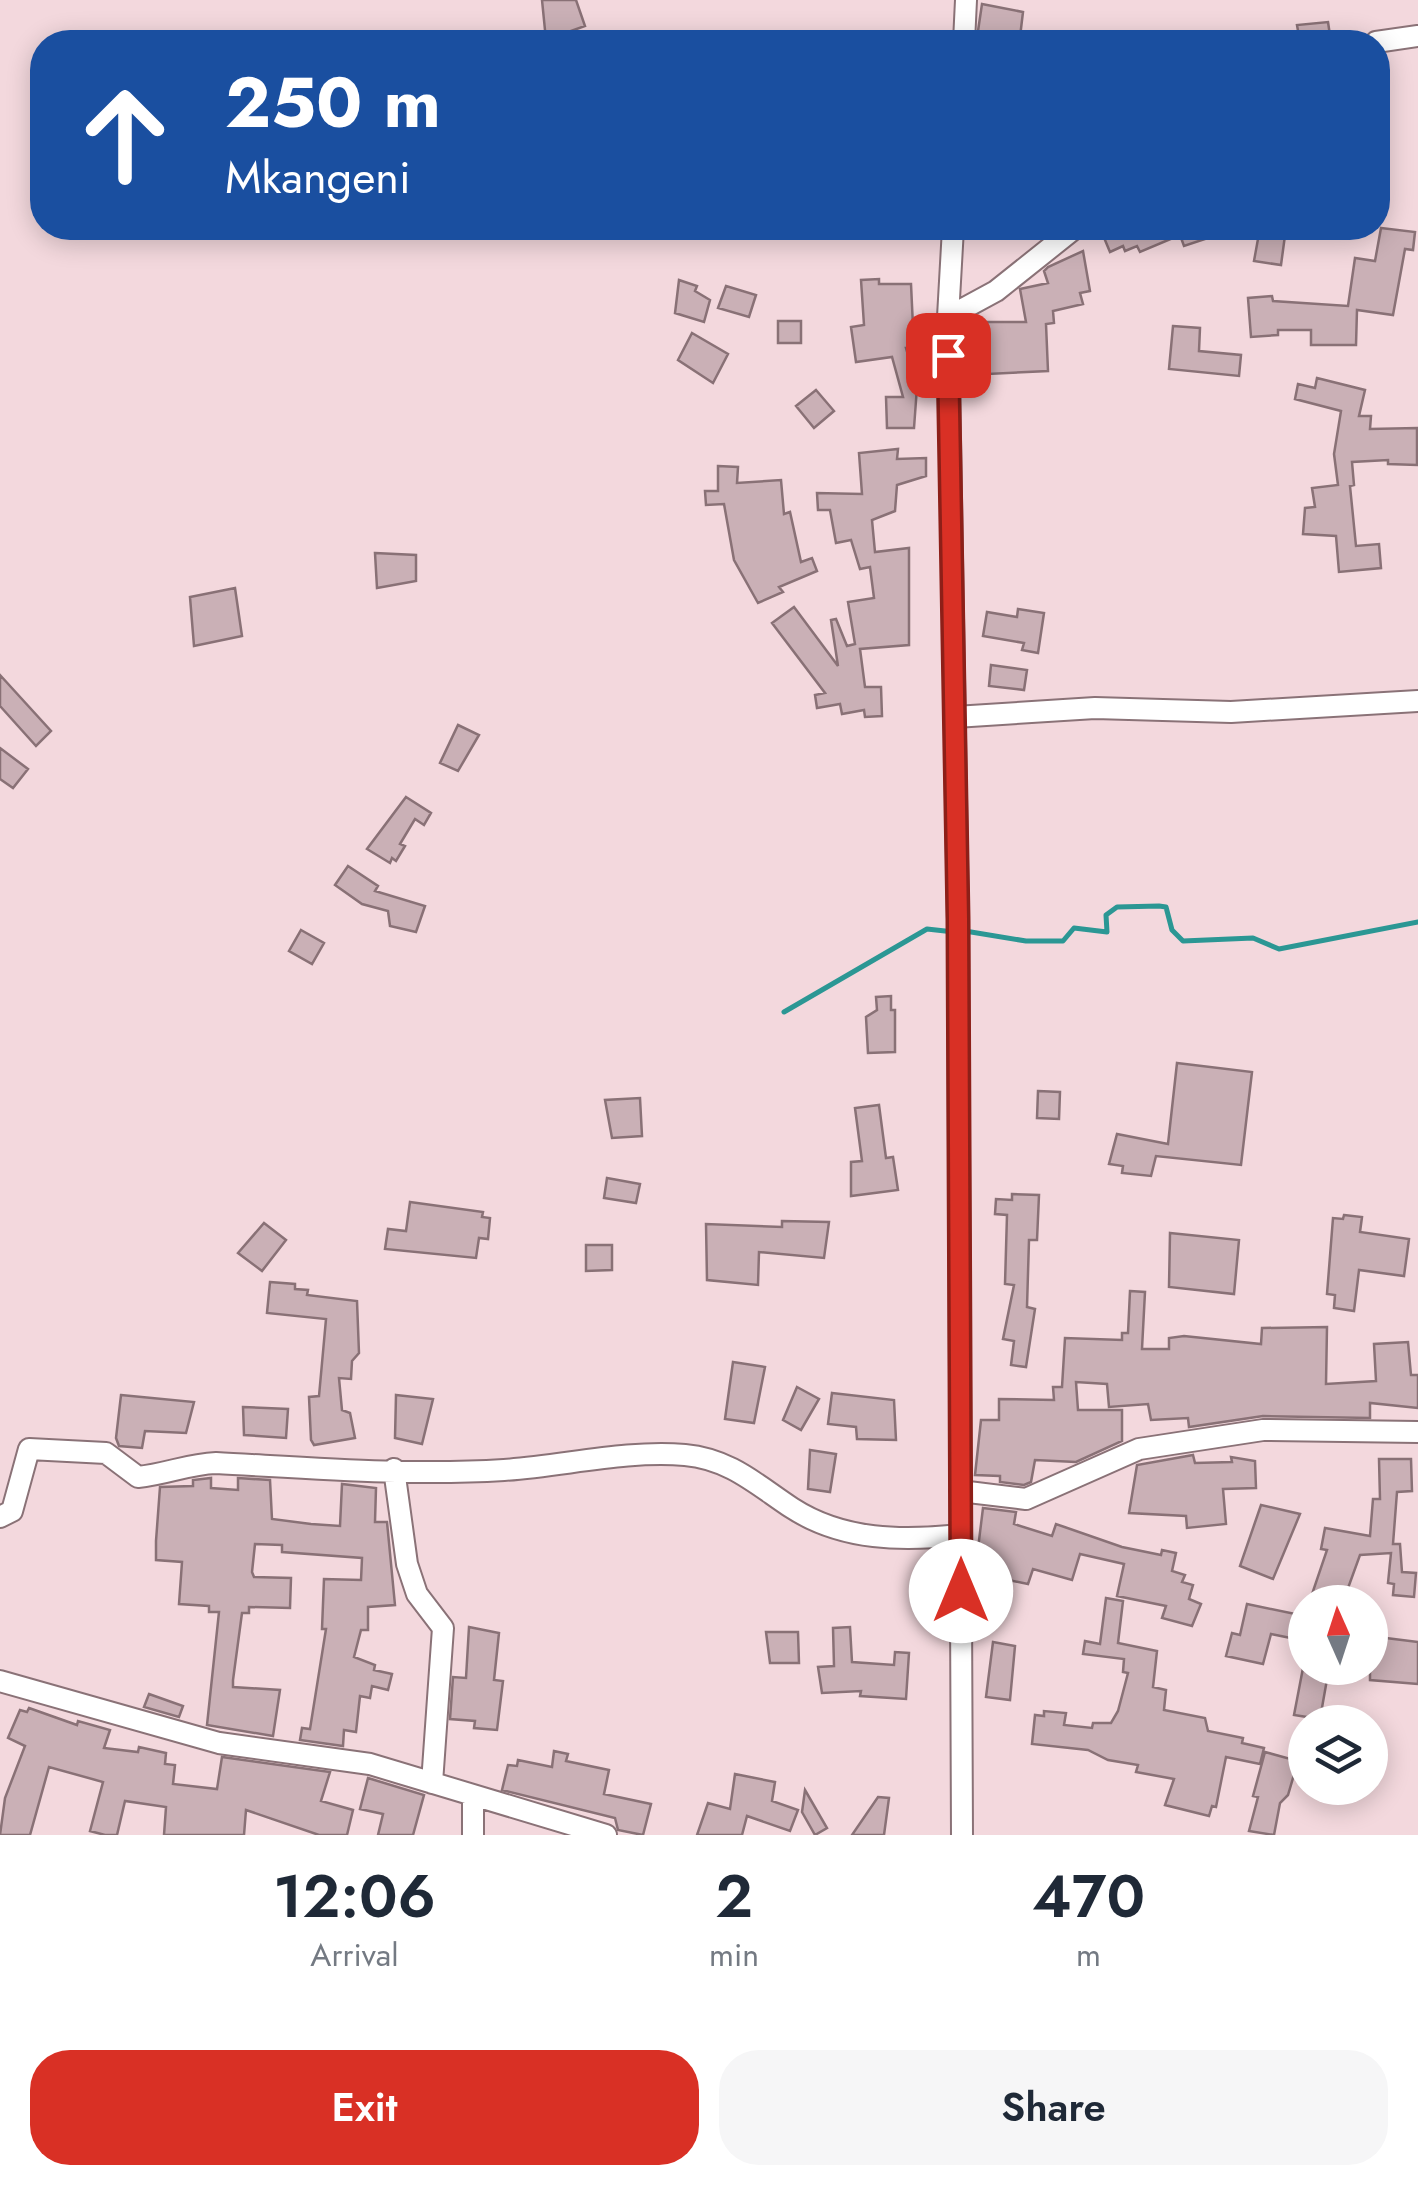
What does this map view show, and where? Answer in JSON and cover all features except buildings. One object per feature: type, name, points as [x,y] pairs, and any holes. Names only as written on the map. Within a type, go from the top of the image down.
[{"type":"street","points":[[965,30],[966,0]]},
{"type":"street","points":[[1390,40],[1418,36]]},
{"type":"street","points":[[952,240],[948,317],[958,928],[962,1835]]},
{"type":"street","points":[[948,317],[996,291],[1060,240]]},
{"type":"street","points":[[955,716],[1095,708],[1230,712],[1418,701]]},
{"type":"street","points":[[960,1491],[1026,1499],[1138,1448],[1263,1430],[1418,1432]]},
{"type":"street","points":[[0,1516],[12,1511],[29,1448],[106,1453],[138,1477],[174,1473],[185,1464],[500,1470],[631,1455],[689,1455],[735,1468],[821,1524],[868,1536],[914,1540],[960,1535]]},
{"type":"street","points":[[394,1469],[416,1594],[443,1628],[432,1783]]},
{"type":"street","points":[[0,1681],[219,1742],[370,1764],[606,1835]]},
{"type":"street","points":[[473,1795],[473,1835]]},
{"type":"waterway","points":[[965,931],[1026,941],[1063,941],[1074,928],[1107,932],[1106,915],[1117,907],[1159,906],[1166,907],[1172,930],[1183,941],[1253,938],[1279,949],[1418,922]]},
{"type":"waterway","points":[[784,1012],[927,929],[954,932]]},
{"type":"route","points":[[948,355],[958,919],[961,1591]]}]
